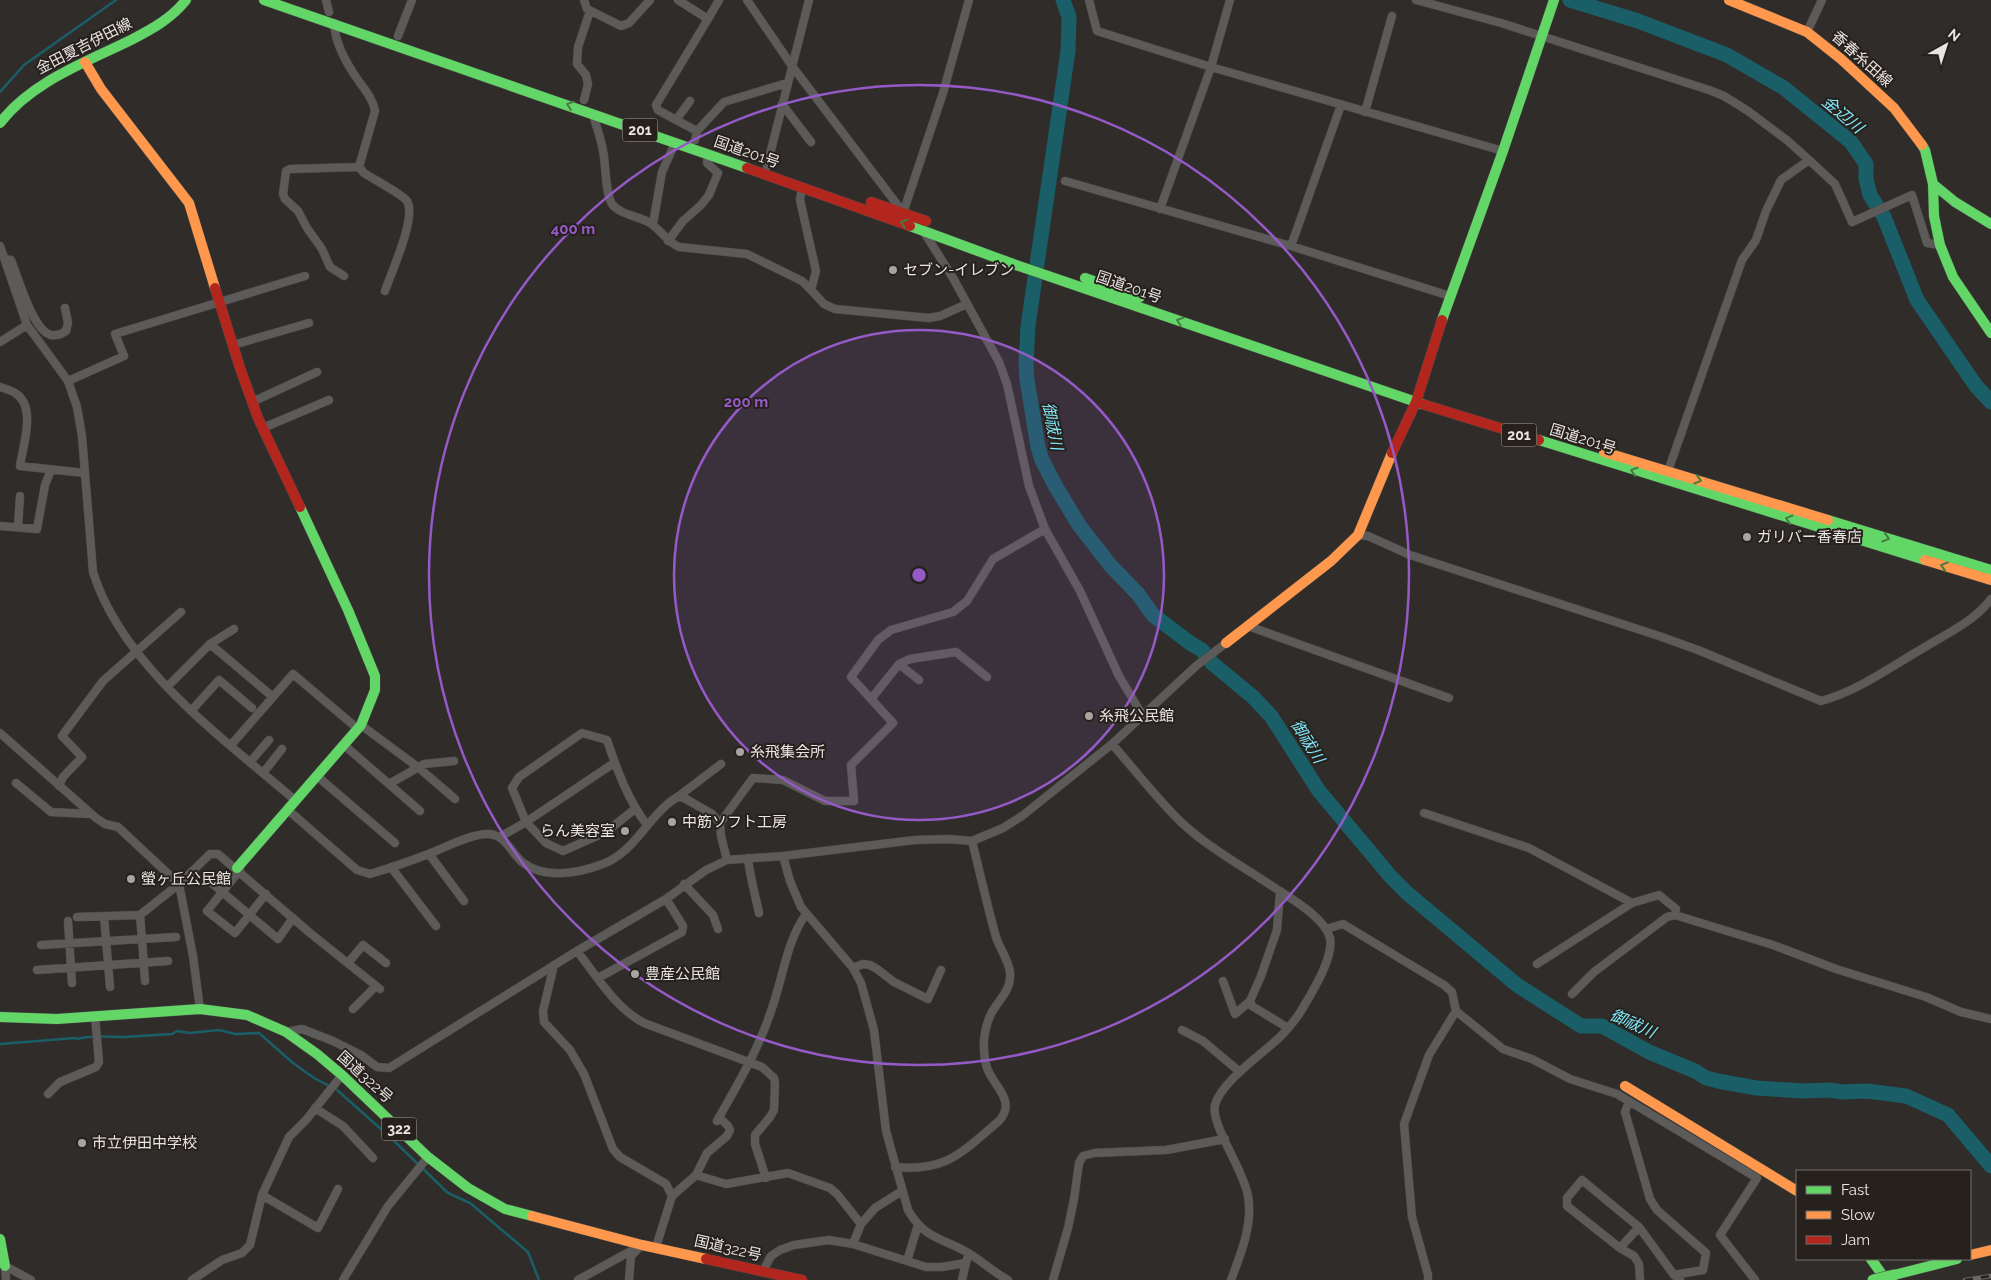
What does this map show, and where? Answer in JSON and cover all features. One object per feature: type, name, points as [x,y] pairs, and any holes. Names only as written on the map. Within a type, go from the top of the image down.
[{"type":"main road","name":"金田夏吉伊田線","points":[[0,124],[9,111],[23,97],[36,88],[159,25],[179,9],[186,0]]},
{"type":"main road","name":"国道201号","points":[[264,0],[922,230],[1052,272],[1417,398],[1991,580]]},
{"type":"main road","name":"国道201号","points":[[294,0],[584,100],[696,136],[767,166],[903,213],[1017,261]]},
{"type":"main road","points":[[1226,643],[1331,561],[1358,535],[1417,398],[1450,296],[1503,151],[1554,0]]},
{"type":"main road","name":"香春糸田線","points":[[1729,0],[1807,32],[1841,59],[1894,108],[1925,150],[1933,184],[1934,216],[1940,245],[1953,277],[1991,333]]},
{"type":"main road","points":[[85,62],[101,89],[189,203],[252,402],[344,601],[375,676],[375,690],[360,727],[238,869]]},
{"type":"main road","points":[[1933,184],[1955,202],[1991,224]]},
{"type":"main road","name":"国道201号","points":[[1417,398],[1668,471],[1991,570]]},
{"type":"main road","name":"国道322号","points":[[0,1017],[57,1018],[200,1009],[247,1015],[286,1032],[339,1079],[425,1161],[505,1209],[642,1245],[802,1280]]},
{"type":"main road","points":[[1621,1090],[1796,1190]]},
{"type":"main road","points":[[0,1244],[5,1266]]},
{"type":"main road","points":[[1971,1256],[1991,1250]]},
{"type":"main road","points":[[1872,1260],[1890,1278]]},
{"type":"main road","points":[[1873,1280],[1890,1278],[1953,1260]]},
{"type":"street","points":[[326,0],[329,12]]},
{"type":"street","points":[[398,36],[412,0]]},
{"type":"street","points":[[584,0],[587,9],[621,26],[629,23],[650,0]]},
{"type":"street","points":[[678,0],[691,3],[708,19]]},
{"type":"street","points":[[720,0],[656,105],[658,110],[676,120],[696,136],[724,102],[787,83]]},
{"type":"street","points":[[747,0],[792,66],[903,213]]},
{"type":"street","points":[[767,166],[809,0]]},
{"type":"street","points":[[903,213],[943,93],[969,0]]},
{"type":"street","points":[[1089,0],[1097,31],[1341,105],[1503,151]]},
{"type":"street","points":[[1160,209],[1211,66],[1230,0]]},
{"type":"street","points":[[1416,0],[1543,35],[1724,96],[1788,141],[1835,184],[1852,222],[1912,195],[1927,243],[1940,245]]},
{"type":"street","points":[[1807,32],[1822,0]]},
{"type":"street","points":[[584,100],[588,84],[586,76],[577,64],[578,47],[590,11]]},
{"type":"street","points":[[1365,112],[1392,16]]},
{"type":"street","points":[[334,23],[335,37],[350,69],[374,103],[375,111],[359,167]]},
{"type":"street","points":[[676,120],[690,101]]},
{"type":"street","points":[[782,104],[811,142]]},
{"type":"street","points":[[1291,246],[1341,105]]},
{"type":"street","points":[[593,114],[603,150],[612,204],[623,212],[652,224],[668,241],[679,247],[747,254],[802,281],[824,304],[834,309],[929,318],[940,316],[967,304]]},
{"type":"street","points":[[652,224],[662,172],[675,143]]},
{"type":"street","points":[[668,241],[683,221],[709,195],[718,174],[707,163],[708,154]]},
{"type":"street","points":[[1668,471],[1742,260],[1756,240],[1766,211],[1781,180],[1809,160]]},
{"type":"street","points":[[344,276],[330,267],[322,249],[298,211],[285,199],[283,194],[286,171],[290,169],[359,167]]},
{"type":"street","points":[[359,167],[364,173],[406,200],[410,208],[407,231],[385,291]]},
{"type":"street","points":[[1065,182],[1291,246],[1450,296]]},
{"type":"street","points":[[802,187],[800,200],[816,271],[811,290]]},
{"type":"street","points":[[922,230],[967,304],[999,362],[1007,384],[1029,486],[1045,529],[1080,591],[1119,676],[1143,716]]},
{"type":"street","points":[[0,246],[27,325],[68,381],[77,407],[82,436],[93,572],[111,616],[167,687],[296,801]]},
{"type":"street","points":[[4,259],[11,260],[28,304],[40,327],[50,335],[59,335],[66,332],[68,323],[65,308]]},
{"type":"street","points":[[68,381],[124,356],[115,334],[304,276]]},
{"type":"street","points":[[233,345],[309,323]]},
{"type":"street","points":[[0,342],[27,325]]},
{"type":"street","points":[[252,402],[317,372]]},
{"type":"street","points":[[0,387],[15,393],[27,407],[28,417],[20,466],[85,473]]},
{"type":"street","points":[[263,428],[329,400]]},
{"type":"street","points":[[0,526],[36,529],[51,470]]},
{"type":"street","points":[[18,527],[20,496]]},
{"type":"street","points":[[720,823],[753,778],[783,780],[825,801],[854,801],[851,765],[893,724],[851,677],[878,640],[891,630],[953,612],[967,601],[993,559],[1045,529]]},
{"type":"street","points":[[1358,535],[1368,536],[1410,555],[1698,650],[1821,701],[1834,697],[1888,669],[1962,625],[1987,604],[1991,598]]},
{"type":"street","points":[[59,786],[63,777],[82,756],[62,736],[103,681],[181,612]]},
{"type":"street","points":[[1248,626],[1449,698]]},
{"type":"street","points":[[167,687],[210,644],[234,629]]},
{"type":"street","points":[[286,1032],[302,1029],[333,1040],[378,1067],[389,1068],[554,965],[666,899],[684,884],[706,870],[728,860],[783,856],[915,840],[949,839],[972,841],[1003,828],[1022,816],[1112,744],[1127,728],[1143,716],[1196,666],[1226,643]]},
{"type":"street","points":[[210,644],[273,697]]},
{"type":"street","points":[[871,699],[899,664],[910,658],[956,652],[987,677]]},
{"type":"street","points":[[899,664],[919,680]]},
{"type":"street","points":[[231,745],[293,674],[360,727],[419,768],[455,799]]},
{"type":"street","points":[[192,711],[219,680],[252,708]]},
{"type":"street","points":[[0,733],[90,814],[105,824],[118,827],[179,884],[193,956],[200,1009]]},
{"type":"street","points":[[635,809],[606,832],[563,851],[546,843],[526,822],[512,788],[519,776],[582,733],[607,740],[614,763],[635,809],[647,825]]},
{"type":"street","points":[[250,762],[269,740]]},
{"type":"street","points":[[1112,744],[1182,823],[1212,847],[1280,891],[1314,916],[1326,929],[1330,941],[1328,959],[1300,1012],[1281,1036],[1240,1072],[1223,1090],[1215,1104],[1215,1117],[1245,1182],[1250,1207],[1249,1226],[1231,1280]]},
{"type":"street","points":[[344,745],[420,811]]},
{"type":"street","points":[[263,773],[282,749]]},
{"type":"street","points":[[389,784],[424,764],[454,761]]},
{"type":"street","points":[[500,837],[526,822],[614,763]]},
{"type":"street","points":[[288,810],[357,870],[370,874],[430,854],[470,838],[488,834],[500,837],[522,862],[527,865],[542,872],[561,874],[603,864],[626,852],[647,825],[669,802],[721,764]]},
{"type":"street","points":[[317,776],[395,843]]},
{"type":"street","points":[[16,783],[51,812],[90,814]]},
{"type":"street","points":[[679,796],[712,814],[720,823],[721,836],[728,860]]},
{"type":"street","points":[[1424,813],[1529,848],[1632,903]]},
{"type":"street","points":[[896,1167],[925,1168],[952,1159],[1005,1115],[1004,1096],[987,1068],[983,1044],[990,1016],[1006,994],[1010,974],[1008,964],[995,933],[972,841]]},
{"type":"street","points":[[77,917],[140,914],[179,884],[210,854],[218,854],[378,988],[353,1009]]},
{"type":"street","points":[[430,854],[464,901]]},
{"type":"street","points":[[783,856],[797,898],[806,914],[853,968],[861,983],[874,1030],[886,1131],[908,1210],[918,1225],[932,1236],[968,1252],[1008,1280]]},
{"type":"street","points":[[748,858],[750,880],[754,888],[759,913]]},
{"type":"street","points":[[391,868],[436,926]]},
{"type":"street","points":[[238,869],[207,911],[235,933],[266,894]]},
{"type":"street","points":[[208,880],[278,939],[293,918]]},
{"type":"street","points":[[684,884],[713,915],[718,929]]},
{"type":"street","points":[[1222,981],[1235,1014],[1250,1001],[1261,976],[1277,930],[1280,891]]},
{"type":"street","points":[[1537,964],[1632,903],[1659,895],[1676,909],[1675,915]]},
{"type":"street","points":[[598,978],[682,932],[682,926],[666,899]]},
{"type":"street","points":[[140,914],[145,981]]},
{"type":"street","points":[[656,1247],[672,1196],[696,1175],[708,1153],[727,1136],[730,1130],[728,1126],[718,1119],[751,1063],[771,1011],[796,927],[806,914]]},
{"type":"street","points":[[1572,994],[1594,972],[1667,917],[1675,915],[1773,945],[1836,968],[1926,997],[1960,1012],[1991,1019]]},
{"type":"street","points":[[104,916],[110,987]]},
{"type":"street","points":[[68,921],[72,983]]},
{"type":"street","points":[[1326,929],[1343,924],[1444,985],[1452,992],[1456,1011],[1503,1049],[1532,1059],[1570,1079],[1621,1090],[1629,1101],[1757,1178],[1720,1235],[1755,1280]]},
{"type":"street","points":[[41,945],[176,937]]},
{"type":"street","points":[[348,963],[363,944],[386,963]]},
{"type":"street","points":[[577,951],[620,1006],[631,1017],[762,1067],[774,1078],[774,1110],[755,1136],[755,1144],[766,1178]]},
{"type":"street","points":[[37,970],[168,961]]},
{"type":"street","points":[[853,968],[863,964],[870,966],[894,982],[928,998],[941,970]]},
{"type":"street","points":[[554,965],[543,1011],[544,1022],[570,1050],[584,1074],[612,1149],[620,1157],[666,1184],[672,1196]]},
{"type":"street","points":[[1250,1001],[1252,1006],[1288,1028]]},
{"type":"street","points":[[1428,1280],[1412,1217],[1404,1124],[1429,1055],[1456,1011]]},
{"type":"street","points":[[48,1094],[60,1082],[96,1066],[99,1062],[95,1016]]},
{"type":"street","points":[[1182,1030],[1203,1041],[1240,1072]]},
{"type":"street","points":[[192,1280],[222,1260],[242,1254],[250,1245],[262,1195],[288,1137],[339,1079]]},
{"type":"street","points":[[1629,1101],[1625,1112],[1650,1199],[1657,1210],[1706,1253],[1703,1270],[1677,1278],[1640,1227],[1582,1180],[1567,1198],[1567,1206],[1620,1248],[1634,1256],[1639,1264],[1640,1280]]},
{"type":"street","points":[[315,1108],[343,1126],[373,1158]]},
{"type":"street","points":[[1053,1280],[1068,1228],[1074,1199],[1078,1163],[1083,1156],[1094,1153],[1166,1150],[1225,1139]]},
{"type":"street","points":[[343,1280],[388,1206],[425,1161]]},
{"type":"street","points":[[696,1175],[726,1184],[788,1173],[830,1188],[861,1224]]},
{"type":"street","points":[[262,1195],[318,1228],[338,1188]]},
{"type":"street","points":[[853,1244],[861,1224],[876,1208],[902,1191]]},
{"type":"street","points":[[907,1261],[918,1225]]},
{"type":"street","points":[[1620,1248],[1640,1227]]},
{"type":"street","points":[[763,1271],[771,1256],[780,1250],[794,1245],[829,1240],[853,1244],[926,1266],[942,1267],[966,1263]]},
{"type":"street","points":[[578,1280],[642,1245]]},
{"type":"street","points":[[628,1280],[631,1256],[642,1245]]},
{"type":"street","points":[[962,1280],[968,1252]]},
{"type":"street","points":[[5,1266],[6,1280]]},
{"type":"street","points":[[5,1266],[31,1280]]},
{"type":"waterway","points":[[0,92],[24,65],[116,0]]},
{"type":"waterway","name":"御祓川","points":[[1063,0],[1069,17],[1068,51],[1028,326],[1027,380],[1038,447],[1042,460],[1079,525],[1110,565],[1138,594],[1153,615],[1202,650],[1212,663],[1253,697],[1271,716],[1319,791],[1391,877],[1407,893],[1517,985],[1581,1026],[1602,1026],[1649,1052],[1695,1071],[1706,1078],[1756,1088],[1804,1091],[1867,1091],[1906,1096],[1948,1115],[1991,1166]]},
{"type":"waterway","name":"金辺川","points":[[1570,0],[1638,21],[1727,55],[1784,88],[1851,142],[1866,164],[1866,179],[1870,195],[1884,217],[1917,300],[1976,386],[1991,402]]},
{"type":"waterway","points":[[0,1044],[75,1038],[172,1034],[177,1031],[190,1033],[219,1030],[235,1034],[259,1033],[293,1063],[314,1078],[337,1090],[391,1138],[448,1193],[470,1203],[528,1252],[539,1280]]},
{"type":"railway","points":[[1965,1280],[1991,1276]]},
{"type":"traffic: fast","points":[[0,123],[27,96],[43,85],[60,74],[154,28],[174,13],[186,0]]},
{"type":"traffic: fast","points":[[264,0],[747,168]]},
{"type":"traffic: fast","points":[[1442,320],[1503,151],[1554,0]]},
{"type":"traffic: fast","points":[[1922,145],[1925,150],[1933,184],[1934,216],[1940,245],[1953,277],[1991,333]]},
{"type":"traffic: fast","points":[[1933,184],[1955,202],[1991,224]]},
{"type":"traffic: fast","points":[[910,226],[1016,265],[1422,404]]},
{"type":"traffic: fast","points":[[1085,278],[1140,297]]},
{"type":"traffic: fast","points":[[1539,440],[1925,560]]},
{"type":"traffic: fast","points":[[237,868],[361,725],[375,690],[375,676],[348,610],[300,507]]},
{"type":"traffic: fast","points":[[1828,520],[1991,570]]},
{"type":"traffic: fast","points":[[0,1017],[57,1019],[200,1009],[247,1015],[286,1032],[317,1054],[342,1075],[428,1157],[468,1188],[505,1209],[532,1216]]},
{"type":"traffic: fast","points":[[0,1239],[5,1266]]},
{"type":"traffic: fast","points":[[1872,1260],[1886,1280]]},
{"type":"traffic: fast","points":[[1894,1275],[1953,1260]]},
{"type":"traffic: fast","points":[[1873,1280],[1894,1275]]},
{"type":"traffic: slow","points":[[1729,0],[1807,32],[1841,59],[1894,108],[1922,145]]},
{"type":"traffic: slow","points":[[85,62],[101,89],[189,203],[215,288]]},
{"type":"traffic: slow","points":[[1604,452],[1828,520]]},
{"type":"traffic: slow","points":[[1226,643],[1331,561],[1358,535],[1392,453]]},
{"type":"traffic: slow","points":[[1925,560],[1991,580]]},
{"type":"traffic: slow","points":[[1625,1086],[1796,1190]]},
{"type":"traffic: slow","points":[[532,1216],[642,1245],[706,1259]]},
{"type":"traffic: slow","points":[[1971,1255],[1991,1250]]},
{"type":"traffic: jam","points":[[747,168],[910,226]]},
{"type":"traffic: jam","points":[[871,202],[926,221]]},
{"type":"traffic: jam","points":[[215,288],[258,418],[300,507]]},
{"type":"traffic: jam","points":[[1392,453],[1416,402],[1442,320]]},
{"type":"traffic: jam","points":[[1422,404],[1539,440]]},
{"type":"traffic: jam","points":[[706,1259],[802,1280]]},
{"type":"place","name":"セブン-イレブン","points":[[893,270]]},
{"type":"place","name":"ガリバー香春店","points":[[1747,537]]},
{"type":"place","name":"糸飛公民館","points":[[1089,716]]},
{"type":"place","name":"糸飛集会所","points":[[740,752]]},
{"type":"place","name":"中筋ソフト工房","points":[[672,822]]},
{"type":"place","name":"らん美容室","points":[[625,831]]},
{"type":"place","name":"螢ヶ丘公民館","points":[[131,879]]},
{"type":"place","name":"豊産公民館","points":[[635,974]]},
{"type":"place","name":"市立伊田中学校","points":[[82,1143]]}]
